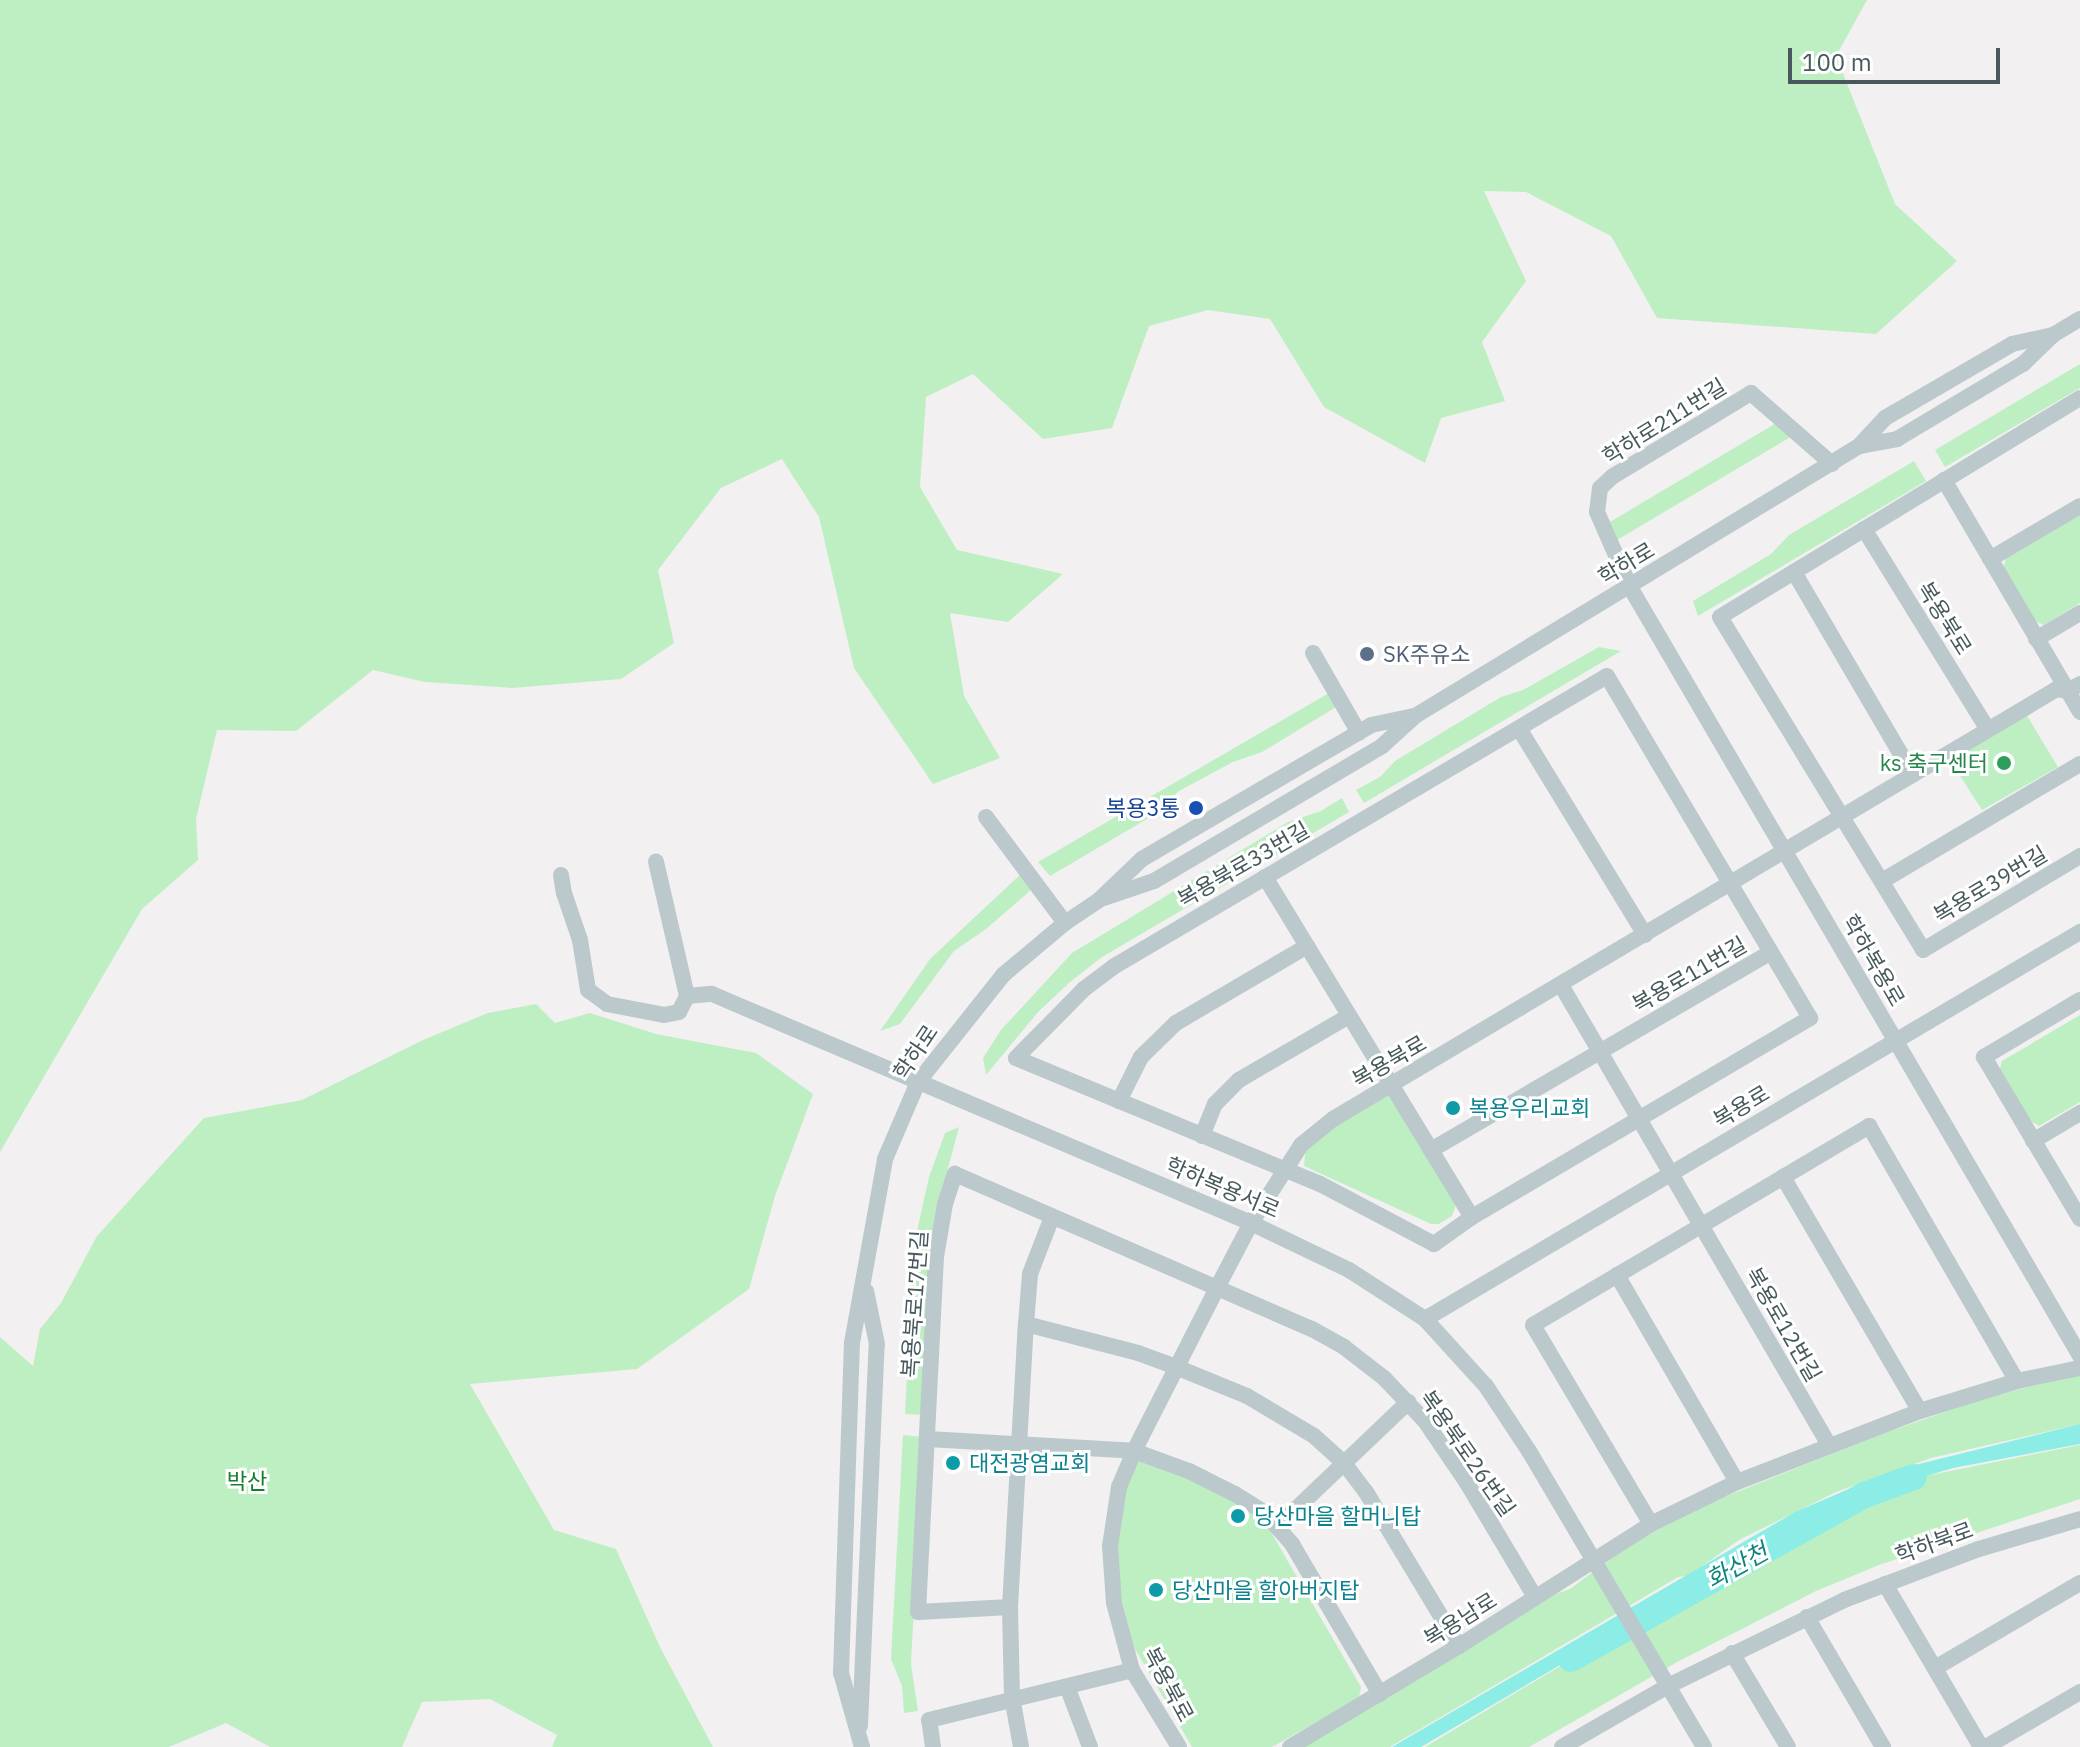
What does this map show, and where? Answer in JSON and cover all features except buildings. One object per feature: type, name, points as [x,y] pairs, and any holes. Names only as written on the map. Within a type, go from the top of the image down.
[{"type":"street","name":"학하로","points":[[1859,446],[1897,439],[2023,364],[2053,335],[2080,319]]},
{"type":"street","name":"학하로","points":[[1099,900],[1154,881],[1382,746],[1415,716],[1832,464],[1859,446],[1885,418],[2012,344],[2053,335]]},
{"type":"street","name":"학하로211번길","points":[[1630,587],[1597,512],[1597,498],[1600,488],[1637,461],[1751,393],[1832,464]]},
{"type":"street","points":[[2080,398],[1720,617],[1882,881],[2080,764]]},
{"type":"street","points":[[1944,480],[2036,639],[2074,688],[2080,712]]},
{"type":"street","points":[[1990,559],[2080,506]]},
{"type":"street","name":"복용북로","points":[[1864,529],[1988,730]]},
{"type":"street","points":[[1794,572],[1913,775]]},
{"type":"street","name":"학하복용로","points":[[1630,587],[2080,1356]]},
{"type":"street","points":[[2036,639],[2080,613]]},
{"type":"street","points":[[1313,653],[1359,733]]},
{"type":"street","name":"복용북로33번길","points":[[1472,1217],[1434,1244],[1389,1218],[1285,1171],[1016,1058],[1084,989],[1113,967],[1607,676],[1730,884]]},
{"type":"street","name":"복용북로","points":[[1179,1747],[1132,1670],[1114,1603],[1110,1546],[1119,1487],[1176,1367],[1251,1223],[1301,1145],[1320,1129],[2057,689],[2074,688]]},
{"type":"street","name":"학하로","points":[[861,1741],[841,1673],[852,1343],[865,1285],[867,1246],[885,1159],[918,1082],[1003,975],[1065,923],[1099,900],[1142,859],[1371,725],[1415,716]]},
{"type":"street","points":[[1520,730],[1645,935]]},
{"type":"street","points":[[986,817],[1065,923]]},
{"type":"street","name":"복용로39번길","points":[[1882,881],[1923,950],[2080,856]]},
{"type":"street","points":[[561,875],[580,940],[588,990],[607,1004],[664,1015],[679,1012],[687,996],[656,862]]},
{"type":"street","points":[[1265,877],[1472,1217]]},
{"type":"street","points":[[1730,884],[1771,952]]},
{"type":"street","name":"복용로","points":[[1425,1319],[2080,932]]},
{"type":"street","points":[[1119,1101],[1141,1057],[1176,1023],[1307,946]]},
{"type":"street","name":"복용로11번길","points":[[1431,1150],[1771,952],[1810,1018],[1472,1217]]},
{"type":"street","points":[[1561,985],[1671,1174]]},
{"type":"street","name":"학하복용서로","points":[[687,996],[712,994],[1251,1223],[1349,1270],[1425,1319],[1486,1386],[1668,1686]]},
{"type":"street","points":[[2080,1000],[1984,1057],[2080,1218]]},
{"type":"street","points":[[1202,1136],[1215,1104],[1239,1080],[1349,1016]]},
{"type":"street","points":[[2033,1141],[2080,1113]]},
{"type":"street","points":[[1651,1524],[1533,1325],[1869,1126],[2017,1381]]},
{"type":"street","name":"복용북로17번길","points":[[1010,1607],[918,1612],[936,1257],[945,1204],[955,1174],[1052,1217]]},
{"type":"street","name":"복용로12번길","points":[[1671,1174],[1829,1445]]},
{"type":"street","points":[[1783,1177],[1920,1411]]},
{"type":"street","points":[[1021,1747],[1012,1697],[1010,1607],[1026,1324],[1030,1274],[1052,1217],[1217,1288]]},
{"type":"street","points":[[1617,1275],[1737,1482]]},
{"type":"street","name":"학하로","points":[[861,1741],[877,1344],[865,1285]]},
{"type":"street","name":"복용북로26번길","points":[[1217,1288],[1312,1329],[1344,1347],[1408,1402],[1467,1483],[1535,1597]]},
{"type":"street","points":[[1026,1324],[1138,1353],[1283,1414],[1344,1463],[1390,1531],[1459,1646]]},
{"type":"street","name":"복용남로","points":[[1290,1747],[1535,1597],[1596,1566],[1651,1524],[1737,1482],[1920,1411],[2017,1381],[2080,1368]]},
{"type":"street","points":[[1278,1526],[1408,1402]]},
{"type":"street","points":[[928,1439],[1134,1451],[1189,1471],[1235,1494],[1278,1526],[1315,1581],[1380,1694]]},
{"type":"street","name":"학하북로","points":[[1563,1747],[1668,1686],[1807,1617],[1979,1549],[2080,1519]]},
{"type":"street","points":[[1935,1668],[2080,1583]]},
{"type":"street","points":[[1885,1584],[1983,1747],[2080,1692]]},
{"type":"street","points":[[1807,1617],[1883,1747]]},
{"type":"street","points":[[1732,1653],[1788,1747]]},
{"type":"street","points":[[933,1747],[929,1720],[1012,1697],[1068,1689],[1132,1670]]},
{"type":"street","points":[[1668,1686],[1704,1747]]},
{"type":"street","points":[[1068,1689],[1090,1747]]},
{"type":"green space","points":[[0,0],[1867,0],[1836,56],[1895,204],[1957,261],[1876,334],[1657,318],[1611,236],[1526,192],[1484,191],[1526,281],[1482,342],[1505,401],[1441,418],[1425,463],[1324,407],[1270,319],[1208,310],[1149,326],[1112,428],[1043,439],[973,374],[926,397],[920,487],[957,550],[1063,574],[1008,622],[950,613],[964,696],[1000,758],[933,784],[854,668],[819,517],[782,459],[721,488],[658,570],[674,643],[621,679],[512,688],[425,682],[373,670],[296,731],[217,730],[196,819],[198,860],[142,909],[0,1152]]},
{"type":"green space","points":[[2080,364],[2080,388],[1945,467],[1935,450]]},
{"type":"green space","points":[[1783,419],[1794,435],[1617,540],[1610,522]]},
{"type":"green space","points":[[1914,461],[1926,481],[1698,616],[1693,601],[1771,554],[1789,535]]},
{"type":"green space","points":[[2080,513],[2080,603],[2044,625],[2034,621],[2002,569],[2007,557]]},
{"type":"green space","points":[[1599,647],[1621,651],[1364,803],[1356,790],[1380,777],[1395,761],[1501,697],[1523,690]]},
{"type":"green space","points":[[1329,693],[1336,707],[1262,752],[1233,762],[1179,791],[1152,816],[1050,876],[1038,862]]},
{"type":"green space","name":"ks 축구센터","points":[[2026,714],[2058,767],[1982,810],[1950,760]]},
{"type":"green space","points":[[1342,798],[1349,812],[1102,957],[1038,1012],[986,1075],[983,1058],[1001,1030],[1072,953],[1288,822],[1321,811]]},
{"type":"green space","points":[[1020,875],[1032,889],[986,929],[954,951],[900,1024],[880,1031],[930,959]]},
{"type":"green space","name":"박산","points":[[536,1004],[555,1023],[590,1013],[656,1034],[756,1053],[813,1094],[775,1196],[749,1289],[637,1369],[470,1384],[554,1530],[616,1549],[660,1647],[713,1747],[552,1747],[557,1735],[490,1699],[422,1702],[402,1747],[270,1747],[226,1723],[169,1747],[0,1747],[0,1337],[33,1366],[40,1329],[61,1303],[97,1236],[204,1118],[302,1100],[423,1040],[488,1013]]},
{"type":"green space","points":[[2080,1015],[2080,1102],[2039,1126],[2032,1122],[1999,1072],[2002,1061]]},
{"type":"green space","points":[[1382,1095],[1392,1096],[1457,1202],[1452,1216],[1439,1224],[1431,1224],[1304,1166],[1306,1145]]},
{"type":"green space","points":[[959,1127],[939,1202],[924,1415],[905,1414],[913,1249],[929,1177],[945,1133]]},
{"type":"green space","points":[[2080,1375],[2080,1424],[1931,1458],[1836,1492],[1739,1540],[1688,1576],[1678,1577],[1390,1747],[1300,1747],[1550,1596],[1570,1589],[1627,1547],[1699,1507],[1882,1434],[1991,1396]]},
{"type":"green space","points":[[903,1435],[923,1437],[911,1664],[918,1711],[904,1713],[902,1686],[891,1659]]},
{"type":"green space","points":[[2080,1445],[2080,1499],[1879,1565],[1816,1591],[1679,1661],[1529,1747],[1425,1747],[1654,1610],[1863,1495],[1930,1475]]},
{"type":"green space","points":[[1143,1456],[1261,1515],[1361,1687],[1359,1698],[1272,1747],[1192,1747],[1134,1647],[1117,1582],[1115,1544],[1120,1506],[1134,1461]]},
{"type":"water","points":[[2080,1424],[2080,1444],[1953,1468],[1862,1495],[1652,1611],[1421,1747],[1392,1747],[1795,1512],[1891,1471]]},
{"type":"waterway","name":"화산천","points":[[1571,1659],[1865,1495],[1914,1477]]},
{"type":"place","name":"SK주유소","points":[[1367,654]]},
{"type":"place","name":"ks 축구센터","points":[[2004,763]]},
{"type":"place","name":"복용3통","points":[[1196,808]]},
{"type":"place","name":"복용우리교회","points":[[1453,1108]]},
{"type":"place","name":"대전광염교회","points":[[953,1463]]},
{"type":"place","name":"당산마을 할머니탑","points":[[1238,1516]]},
{"type":"place","name":"당산마을 할아버지탑","points":[[1156,1590]]}]
